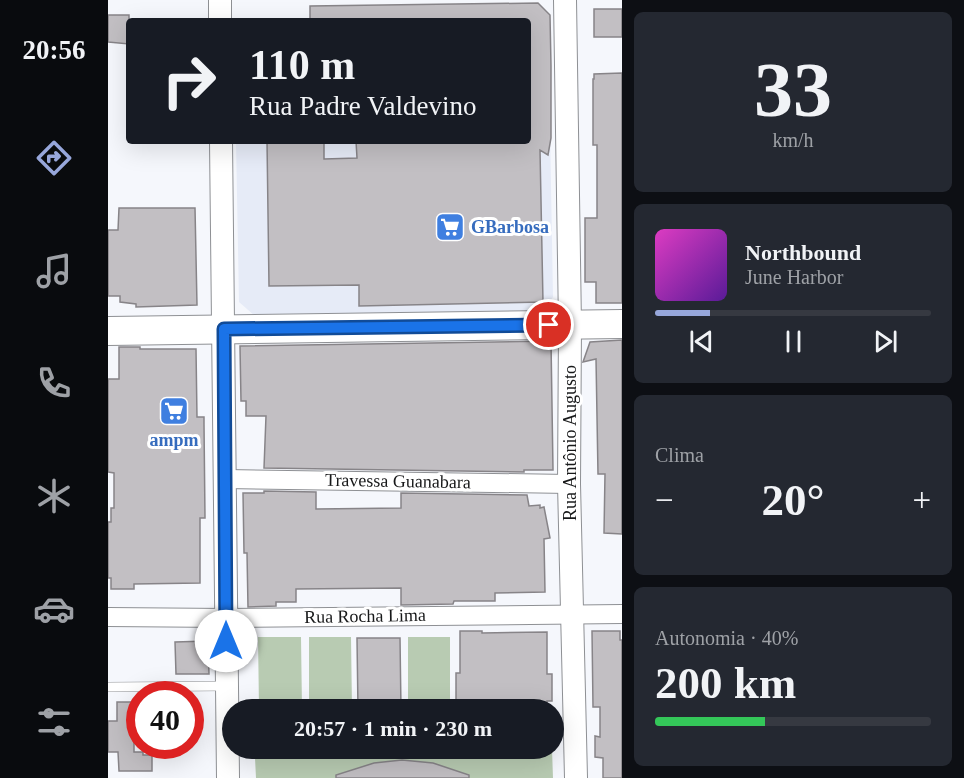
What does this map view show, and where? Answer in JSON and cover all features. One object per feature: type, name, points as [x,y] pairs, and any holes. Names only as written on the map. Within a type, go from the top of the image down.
[{"type":"main road","points":[[108,331],[622,324]]},
{"type":"street","points":[[220,0],[220,18]]},
{"type":"street","name":"Rua Antônio Augusto","points":[[565,0],[570,325],[569,484],[576,778]]},
{"type":"street","points":[[222,144],[228,778]]},
{"type":"street","name":"Travessa Guanabara","points":[[226,478],[569,484]]},
{"type":"street","name":"Rua Rocha Lima","points":[[108,617],[622,614]]},
{"type":"lane","points":[[108,687],[227,686]]},
{"type":"shaded area","points":[[550,129],[553,297],[543,310],[255,316],[239,302],[236,144],[531,144],[531,139]]},
{"type":"green space","points":[[258,637],[301,637],[302,699],[259,699]]},
{"type":"green space","points":[[309,637],[351,637],[352,699],[309,699]]},
{"type":"green space","points":[[408,637],[450,637],[450,699],[408,699]]},
{"type":"green space","points":[[255,759],[552,759],[553,778],[256,778]]},
{"type":"building","name":"GBarbosa","points":[[538,3],[550,15],[551,138],[548,155],[540,150],[543,302],[359,306],[359,285],[269,286],[267,144],[324,144],[324,159],[357,158],[356,144],[531,144],[531,18],[310,18],[310,6]]},
{"type":"building","points":[[594,9],[622,9],[622,37],[594,37]]},
{"type":"building","points":[[108,15],[129,15],[129,18],[126,18],[126,44],[108,42]]},
{"type":"building","points":[[622,73],[622,303],[596,303],[596,282],[585,282],[585,218],[597,218],[597,145],[593,145],[593,79],[594,74]]},
{"type":"building","points":[[119,208],[195,208],[197,305],[136,307],[136,304],[120,302],[120,296],[108,296],[108,230],[118,230]]},
{"type":"building","points":[[622,340],[622,534],[604,533],[605,474],[598,474],[596,359],[583,362],[590,342]]},
{"type":"building","points":[[551,341],[553,470],[524,470],[524,472],[264,468],[266,416],[246,416],[246,401],[241,401],[240,346]]},
{"type":"building","points":[[119,347],[196,349],[197,417],[204,417],[205,518],[200,518],[200,583],[134,584],[134,589],[111,589],[111,578],[108,578],[108,522],[111,522],[111,508],[114,508],[114,473],[108,472],[108,379],[119,379]]},
{"type":"building","points":[[264,491],[316,492],[316,509],[401,508],[401,493],[527,495],[529,506],[544,507],[550,538],[544,539],[545,592],[495,593],[495,601],[401,605],[401,588],[296,589],[296,602],[276,602],[276,606],[248,607],[243,493],[264,493]]},
{"type":"building","points":[[460,631],[547,632],[547,674],[552,674],[552,699],[456,699],[456,673],[460,673]]},
{"type":"building","points":[[592,631],[620,631],[620,640],[622,640],[622,778],[603,778],[603,758],[595,757],[595,736],[600,737],[600,707],[593,707]]},
{"type":"building","points":[[357,638],[400,638],[401,699],[358,699]]},
{"type":"building","points":[[208,641],[209,674],[176,674],[175,642]]},
{"type":"building","points":[[117,702],[126,702],[126,759],[152,759],[152,771],[119,771],[118,752],[108,752],[108,721],[117,721]]},
{"type":"building","points":[[402,760],[433,763],[469,775],[469,778],[336,778],[336,775],[374,763]]},
{"type":"place","name":"GBarbosa","points":[[450,227]]},
{"type":"place","name":"ampm","points":[[174,411]]},
{"type":"route","points":[[226,641],[224,329],[549,325]]}]
